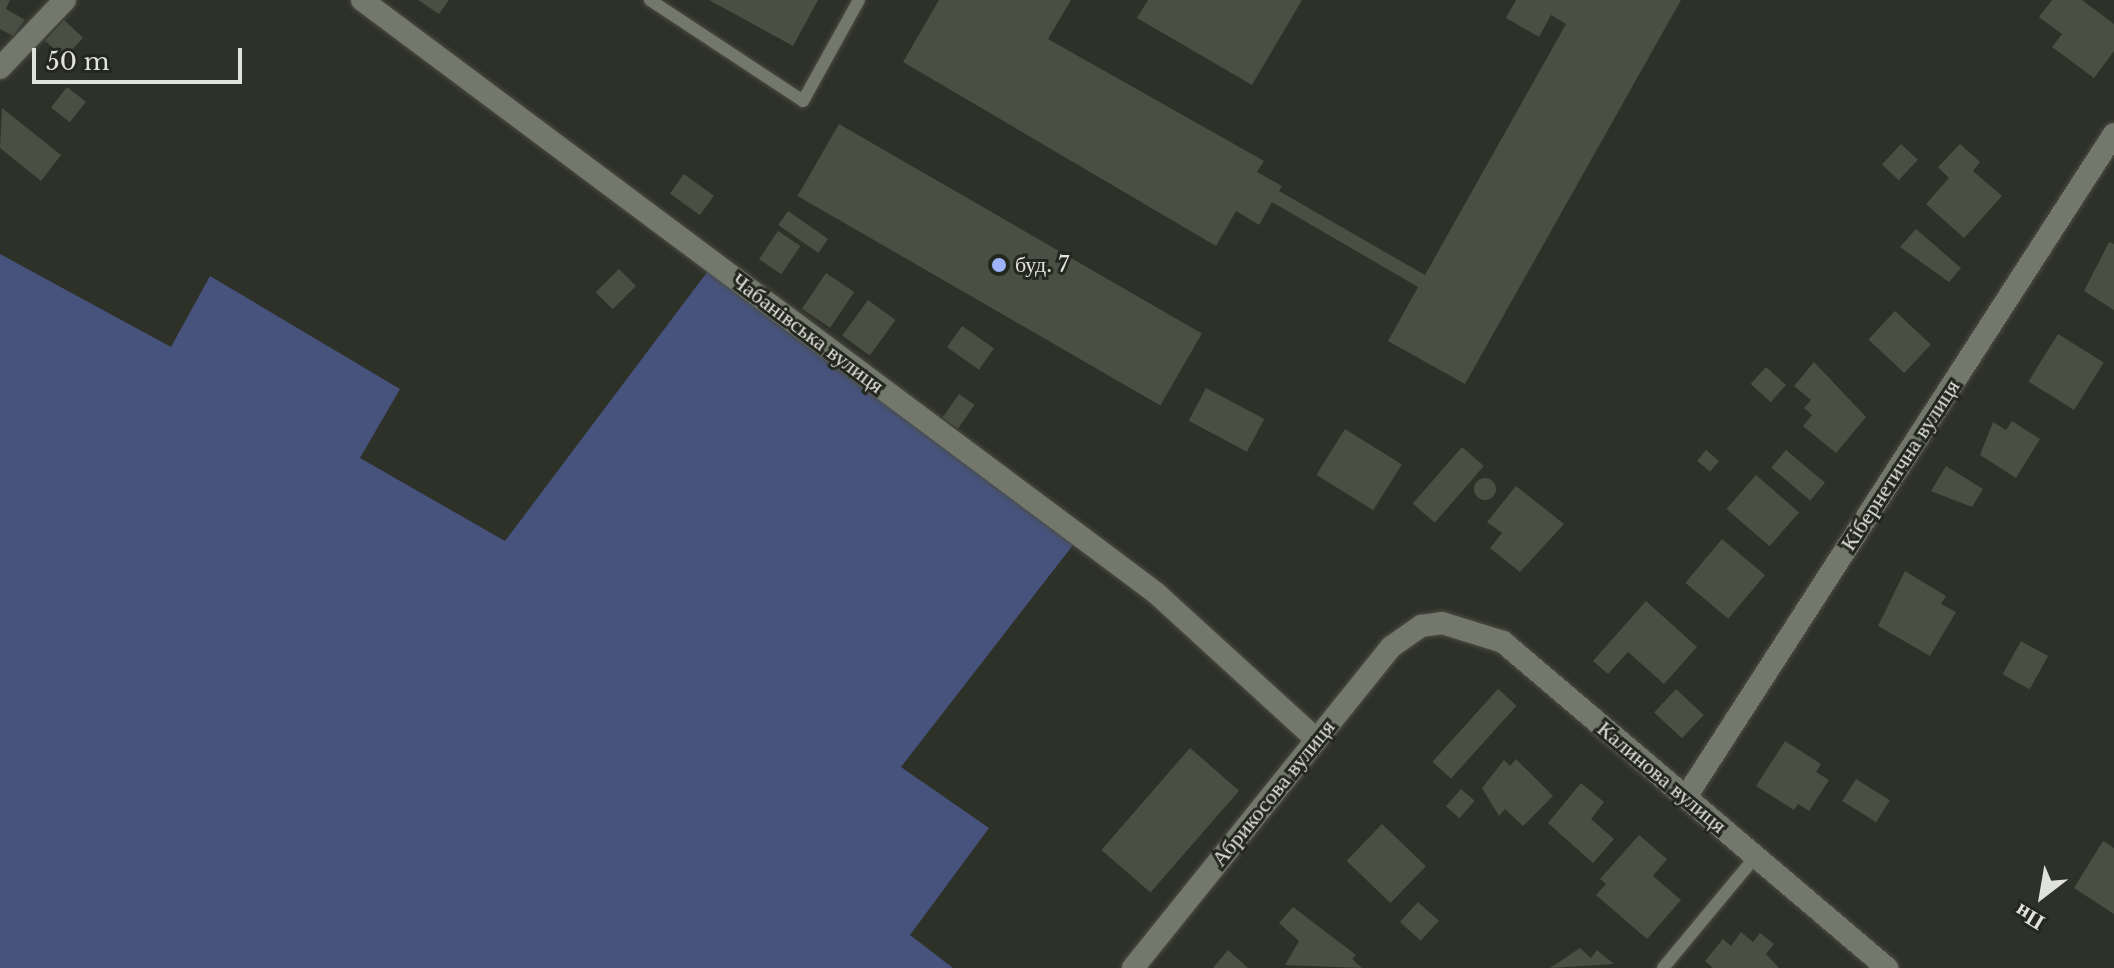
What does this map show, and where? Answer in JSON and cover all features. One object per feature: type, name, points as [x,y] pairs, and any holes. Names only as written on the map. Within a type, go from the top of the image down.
[{"type":"street","points":[[0,68],[65,0]]},
{"type":"street","name":"Чабанівська вулиця","points":[[362,0],[1156,593],[1316,739]]},
{"type":"street","name":"Кібернетична вулиця","points":[[1686,797],[2114,134]]},
{"type":"street","name":"Калинова вулиця","points":[[1421,626],[1476,629],[1503,642],[1887,968]]},
{"type":"street","name":"Абрикосова вулиця","points":[[1133,968],[1391,647],[1421,626]]},
{"type":"lane","points":[[650,0],[803,101],[859,0]]},
{"type":"lane","points":[[1663,968],[1756,856]]},
{"type":"shaded area","points":[[0,254],[171,347],[210,276],[400,389],[360,458],[505,541],[714,263],[1080,536],[901,767],[989,828],[910,935],[953,968],[0,968]]},
{"type":"building","points":[[0,0],[10,0],[6,9],[25,20],[13,36],[0,29]]},
{"type":"building","points":[[418,0],[449,0],[439,14]]},
{"type":"building","points":[[709,0],[818,0],[793,46]]},
{"type":"building","points":[[939,0],[1071,0],[1048,39],[1264,161],[1257,172],[1282,186],[1279,191],[1425,275],[1566,24],[1551,15],[1539,37],[1506,18],[1516,0],[1681,0],[1465,384],[1388,341],[1418,287],[1272,202],[1259,225],[1236,211],[1216,246],[903,62]]},
{"type":"building","points":[[1148,0],[1302,0],[1252,85],[1137,18]]},
{"type":"building","points":[[2052,0],[2082,0],[2114,24],[2114,51],[2094,78],[2052,47],[2062,34],[2039,17]]},
{"type":"building","points":[[64,20],[83,38],[64,58],[45,40]]},
{"type":"building","points":[[67,87],[86,102],[70,122],[51,107]]},
{"type":"building","points":[[2,108],[61,155],[41,181],[0,148]]},
{"type":"building","name":"буд. 7","points":[[839,124],[1202,334],[1160,405],[798,196]]},
{"type":"building","points":[[1901,144],[1918,160],[1899,180],[1882,164]]},
{"type":"building","points":[[1960,144],[1980,162],[1973,171],[2002,196],[1964,238],[1926,204],[1949,178],[1938,167]]},
{"type":"building","points":[[684,174],[714,196],[700,215],[670,193]]},
{"type":"building","points":[[788,211],[828,239],[818,253],[778,225]]},
{"type":"building","points":[[1916,229],[1961,268],[1949,282],[1900,247]]},
{"type":"building","points":[[778,231],[800,246],[781,274],[759,259]]},
{"type":"building","points":[[2109,242],[2114,244],[2114,310],[2084,291]]},
{"type":"building","points":[[619,269],[636,286],[613,309],[596,292]]},
{"type":"building","points":[[826,273],[854,292],[830,328],[802,309]]},
{"type":"building","points":[[868,300],[896,320],[870,356],[842,336]]},
{"type":"building","points":[[1895,311],[1931,344],[1904,373],[1868,340]]},
{"type":"building","points":[[962,326],[994,348],[979,370],[947,347]]},
{"type":"building","points":[[2058,334],[2104,363],[2074,410],[2028,381]]},
{"type":"building","points":[[1814,362],[1866,417],[1836,453],[1803,426],[1812,415],[1804,408],[1811,400],[1794,386]]},
{"type":"building","points":[[1766,367],[1786,385],[1771,402],[1751,384]]},
{"type":"building","points":[[1206,388],[1264,419],[1247,452],[1189,421]]},
{"type":"building","points":[[959,394],[975,405],[958,429],[942,418]]},
{"type":"building","points":[[2012,421],[2040,439],[2016,478],[1980,455],[1993,422],[2006,430]]},
{"type":"building","points":[[1345,429],[1402,465],[1373,510],[1316,475]]},
{"type":"building","points":[[1462,447],[1484,466],[1435,523],[1413,504]]},
{"type":"building","points":[[1706,450],[1719,461],[1710,472],[1697,461]]},
{"type":"building","points":[[1786,450],[1825,483],[1810,500],[1771,468]]},
{"type":"building","points":[[1946,466],[1983,489],[1972,507],[1931,491]]},
{"type":"building","points":[[1756,475],[1799,512],[1769,546],[1726,509]]},
{"type":"building","points":[[1485,478],[1493,481],[1496,489],[1493,497],[1485,500],[1477,497],[1474,489],[1477,481]]},
{"type":"building","points":[[1516,486],[1564,524],[1520,572],[1490,548],[1502,533],[1487,522]]},
{"type":"building","points":[[1722,539],[1765,575],[1728,619],[1685,583]]},
{"type":"building","points":[[1905,571],[1946,596],[1941,604],[1956,612],[1930,656],[1878,626]]},
{"type":"building","points":[[1646,601],[1697,647],[1664,684],[1628,652],[1608,674],[1593,661]]},
{"type":"building","points":[[2021,641],[2048,656],[2030,689],[2003,674]]},
{"type":"building","points":[[1498,689],[1517,706],[1451,779],[1432,762]]},
{"type":"building","points":[[1676,689],[1704,715],[1682,738],[1654,712]]},
{"type":"building","points":[[1785,741],[1821,764],[1816,772],[1829,780],[1809,811],[1798,804],[1794,810],[1756,786]]},
{"type":"building","points":[[1190,748],[1239,791],[1150,893],[1101,850]]},
{"type":"building","points":[[1516,759],[1553,796],[1523,826],[1505,809],[1499,816],[1482,788],[1504,760],[1510,766]]},
{"type":"building","points":[[1856,779],[1890,800],[1876,822],[1842,801]]},
{"type":"building","points":[[1581,783],[1604,802],[1591,819],[1614,839],[1593,863],[1548,823]]},
{"type":"building","points":[[1461,789],[1475,801],[1459,818],[1446,806]]},
{"type":"building","points":[[1382,824],[1426,866],[1390,903],[1347,861]]},
{"type":"building","points":[[1639,835],[1667,859],[1653,876],[1681,900],[1647,939],[1596,895],[1606,884],[1600,879]]},
{"type":"building","points":[[2103,841],[2114,848],[2114,914],[2074,888]]},
{"type":"building","points":[[1418,902],[1439,921],[1421,941],[1400,922]]},
{"type":"building","points":[[1293,907],[1356,955],[1352,959],[1362,968],[1285,965],[1299,941],[1279,923]]},
{"type":"building","points":[[1741,932],[1753,942],[1760,933],[1774,944],[1766,954],[1779,968],[1713,968],[1705,961],[1723,939],[1731,946]]},
{"type":"building","points":[[1580,948],[1591,958],[1597,950],[1614,964],[1550,968]]},
{"type":"building","points":[[1228,950],[1248,968],[1213,968]]},
{"type":"place","name":"буд. 7","points":[[999,265]]}]
